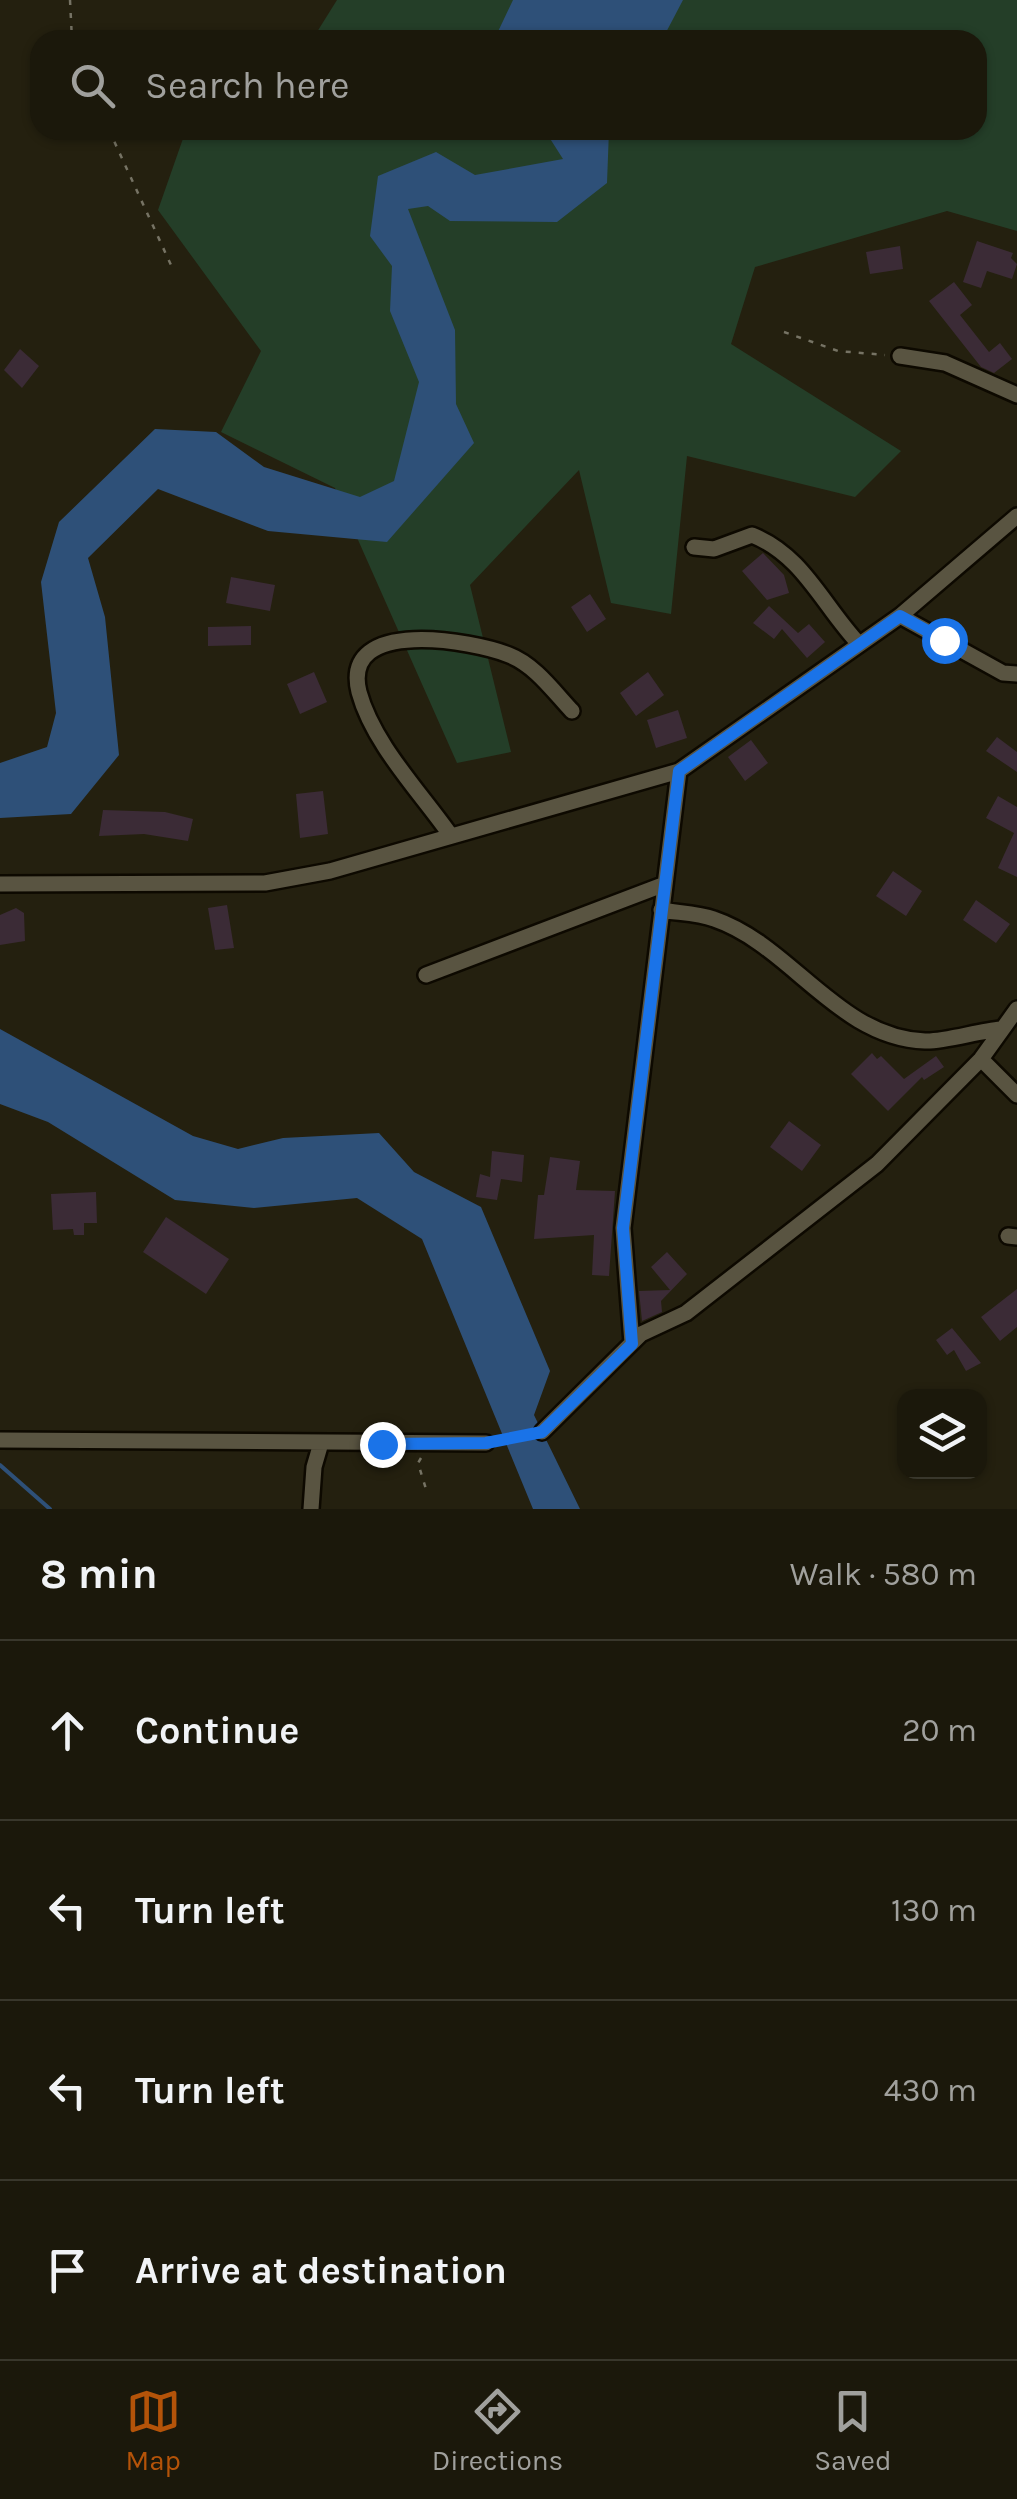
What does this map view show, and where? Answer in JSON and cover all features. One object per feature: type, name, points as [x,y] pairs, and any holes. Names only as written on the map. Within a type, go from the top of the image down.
[{"type":"street","points":[[900,356],[945,362],[1017,395]]},
{"type":"street","points":[[0,884],[265,882],[330,871],[679,771],[900,616],[1017,516]]},
{"type":"street","points":[[694,547],[714,548],[752,535],[772,543],[803,570],[828,612],[859,644]]},
{"type":"street","points":[[900,616],[1003,673],[1017,674]]},
{"type":"street","points":[[451,836],[374,726],[358,690],[360,671],[369,656],[385,645],[420,636],[509,655],[526,664],[572,711]]},
{"type":"street","points":[[632,1344],[623,1228],[679,771]]},
{"type":"street","points":[[426,975],[664,884]]},
{"type":"street","points":[[661,910],[715,919],[758,943],[857,1018],[902,1038],[928,1042],[965,1032],[1001,1029]]},
{"type":"street","points":[[542,1432],[641,1334],[686,1313],[877,1164],[981,1059],[1017,1009]]},
{"type":"street","points":[[981,1059],[1017,1095]]},
{"type":"street","points":[[0,1440],[486,1443]]},
{"type":"street","points":[[311,1509],[314,1467],[321,1443]]},
{"type":"path","points":[[70,0],[72,30]]},
{"type":"path","points":[[114,140],[171,265]]},
{"type":"path","points":[[784,332],[838,350],[900,356]]},
{"type":"path","points":[[486,1443],[542,1432]]},
{"type":"path","points":[[426,1489],[418,1463],[430,1444]]},
{"type":"green space","points":[[337,0],[1017,0],[1017,231],[947,211],[755,267],[731,344],[901,451],[855,497],[687,456],[671,614],[611,603],[579,470],[470,585],[511,752],[457,763],[335,488],[221,432],[261,351],[158,210],[182,140],[987,140],[987,30],[318,30]]},
{"type":"water","points":[[513,0],[683,0],[667,30],[499,30]]},
{"type":"water","points":[[551,140],[609,140],[607,183],[557,222],[450,221],[428,206],[408,209],[455,330],[456,404],[474,443],[387,542],[268,531],[158,489],[88,558],[105,617],[119,755],[71,814],[0,818],[0,763],[47,747],[56,713],[41,582],[59,522],[155,429],[216,432],[264,467],[360,497],[394,481],[419,382],[390,311],[392,266],[370,236],[378,176],[436,152],[475,175],[563,159]]},
{"type":"water","points":[[0,1029],[193,1136],[238,1149],[283,1138],[379,1133],[414,1172],[481,1207],[550,1371],[534,1415],[580,1509],[533,1509],[422,1239],[357,1198],[254,1208],[175,1200],[48,1122],[0,1104]]},
{"type":"building","points":[[977,241],[1013,253],[1011,258],[1017,264],[1012,279],[987,271],[981,288],[963,282]]},
{"type":"building","points":[[900,246],[903,269],[870,274],[866,252]]},
{"type":"building","points":[[954,282],[972,305],[960,315],[989,352],[1000,343],[1012,359],[994,373],[981,367],[929,301]]},
{"type":"building","points":[[20,349],[39,366],[22,388],[4,370]]},
{"type":"building","points":[[763,553],[784,575],[789,593],[767,600],[742,571]]},
{"type":"building","points":[[231,577],[275,585],[270,611],[226,603]]},
{"type":"building","points":[[590,594],[606,619],[587,632],[571,607]]},
{"type":"building","points":[[769,606],[798,633],[809,624],[825,642],[807,658],[782,629],[774,639],[753,623]]},
{"type":"building","points":[[251,626],[251,645],[208,646],[208,627]]},
{"type":"building","points":[[314,672],[327,702],[300,714],[287,684]]},
{"type":"building","points":[[648,672],[664,695],[636,716],[620,693]]},
{"type":"building","points":[[678,710],[687,738],[656,748],[647,720]]},
{"type":"building","points":[[997,737],[1017,752],[1017,772],[986,751]]},
{"type":"building","points":[[751,740],[768,763],[745,781],[728,757]]},
{"type":"building","points":[[323,791],[328,834],[300,838],[296,794]]},
{"type":"building","points":[[998,796],[1017,807],[1017,877],[998,868],[1014,833],[986,818]]},
{"type":"building","points":[[103,810],[165,812],[193,819],[188,841],[144,834],[99,836]]},
{"type":"building","points":[[893,871],[922,891],[906,916],[876,896]]},
{"type":"building","points":[[976,900],[1010,924],[996,943],[963,920]]},
{"type":"building","points":[[227,905],[234,948],[215,950],[208,908]]},
{"type":"building","points":[[16,908],[24,913],[25,941],[0,945],[0,915]]},
{"type":"building","points":[[872,1053],[877,1059],[881,1056],[904,1079],[936,1056],[944,1067],[924,1080],[922,1077],[888,1111],[851,1074]]},
{"type":"building","points":[[789,1121],[821,1145],[802,1171],[770,1147]]},
{"type":"building","points":[[492,1151],[524,1155],[522,1182],[501,1179],[497,1200],[476,1197],[480,1174],[490,1177]]},
{"type":"building","points":[[550,1157],[580,1161],[576,1190],[615,1191],[609,1276],[592,1275],[594,1235],[534,1239],[538,1195],[544,1195]]},
{"type":"building","points":[[96,1192],[97,1223],[84,1223],[84,1235],[74,1235],[73,1229],[53,1230],[51,1194]]},
{"type":"building","points":[[166,1217],[229,1259],[206,1294],[143,1252]]},
{"type":"building","points":[[667,1252],[687,1274],[661,1301],[662,1312],[642,1321],[639,1291],[670,1290],[651,1267]]},
{"type":"building","points":[[1017,1289],[1017,1327],[1000,1341],[981,1317]]},
{"type":"building","points":[[952,1328],[981,1363],[966,1371],[954,1350],[947,1355],[936,1340]]},
{"type":"waterway","points":[[0,1465],[50,1509]]},
{"type":"route","points":[[382,1444],[486,1443],[542,1432],[632,1344],[623,1228],[679,771],[900,616],[944,640]]}]
